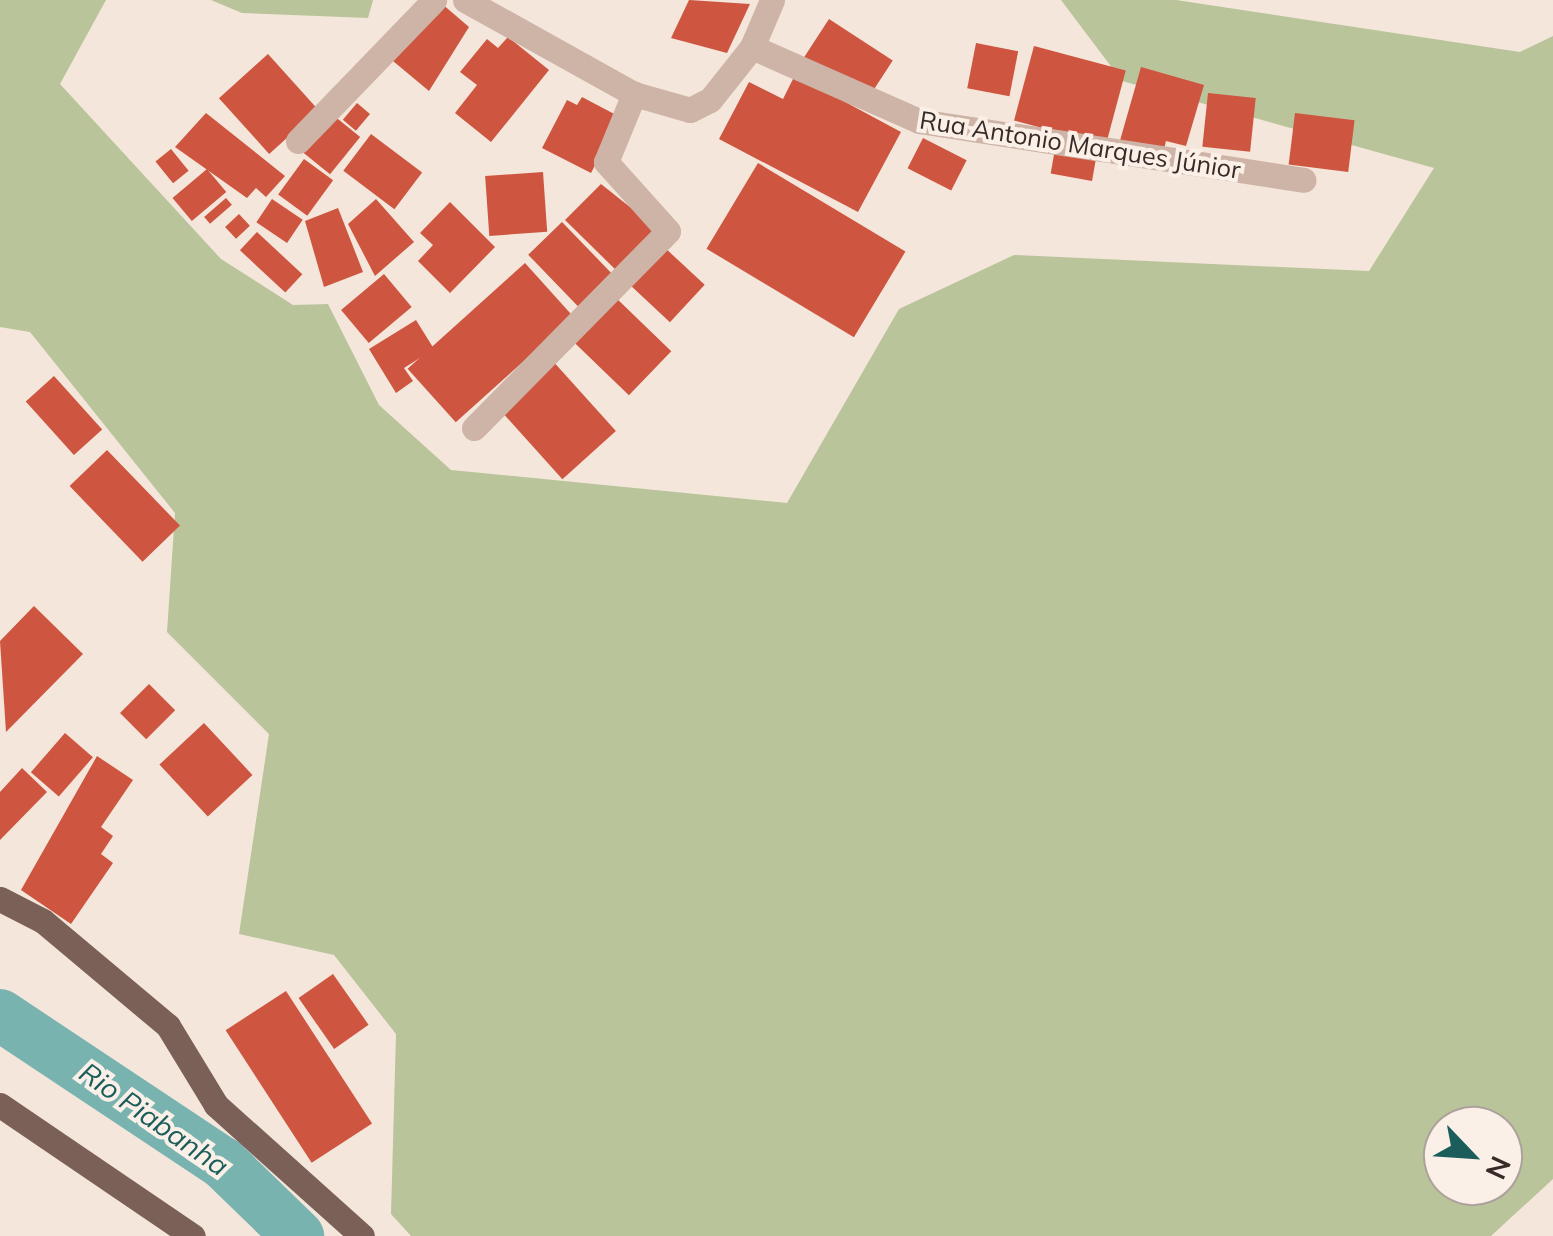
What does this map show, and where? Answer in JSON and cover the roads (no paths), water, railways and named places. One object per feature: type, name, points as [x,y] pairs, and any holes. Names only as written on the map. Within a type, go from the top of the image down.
[{"type":"main road","points":[[0,899],[44,921],[168,1026],[216,1105],[362,1236]]},
{"type":"main road","points":[[0,1106],[193,1236]]},
{"type":"street","points":[[298,141],[434,0]]},
{"type":"street","points":[[465,0],[634,94],[699,108],[752,47],[772,0]]},
{"type":"street","name":"Rua Antonio Marques Júnior","points":[[752,47],[919,121],[1303,180]]},
{"type":"street","points":[[474,428],[668,231],[606,162],[634,94]]},
{"type":"waterway","name":"Rio Piabanha","points":[[0,1015],[223,1163],[298,1236]]}]
